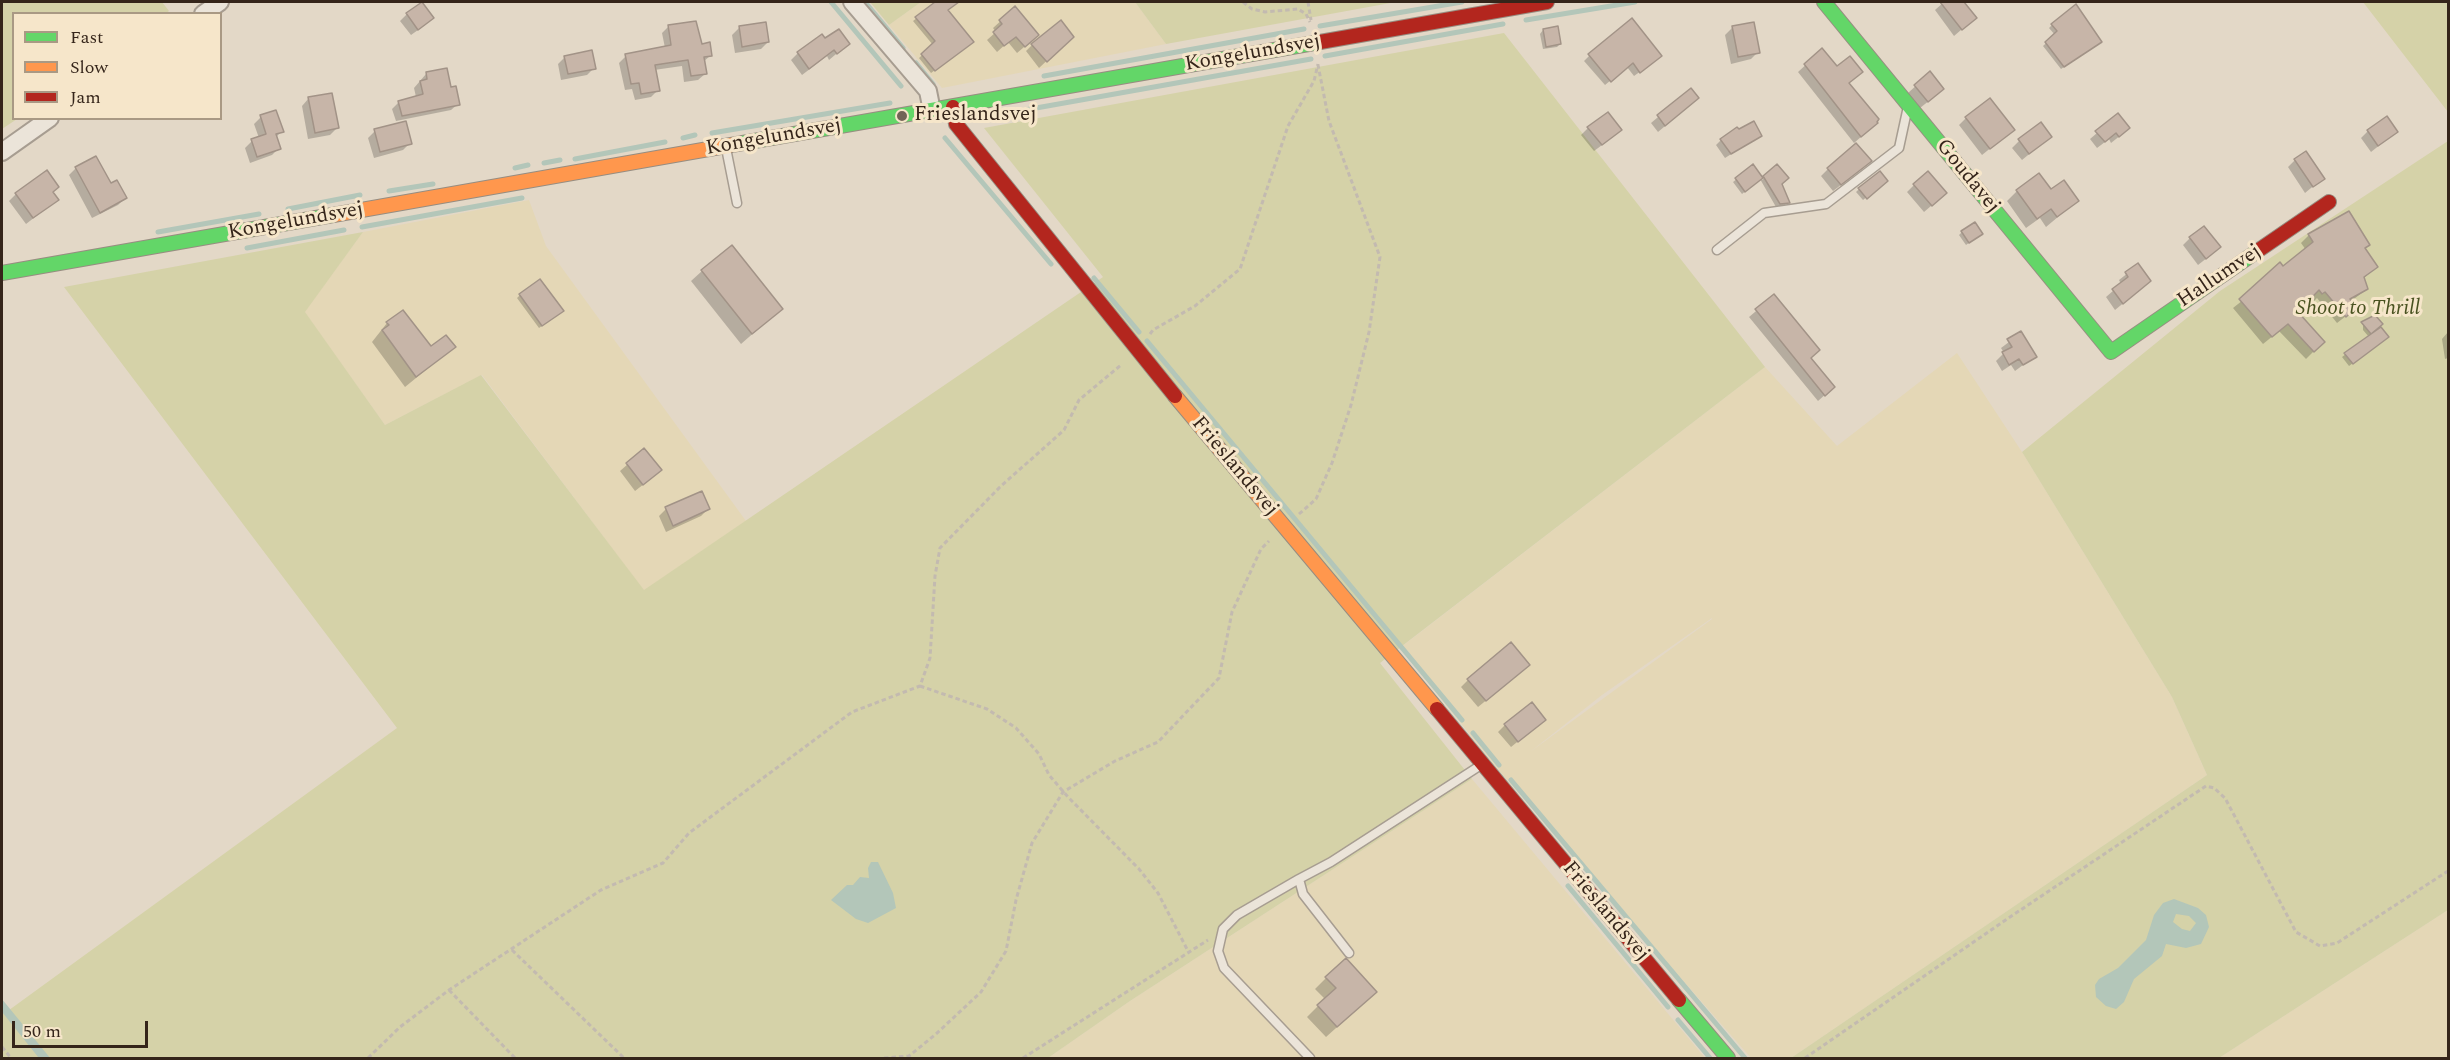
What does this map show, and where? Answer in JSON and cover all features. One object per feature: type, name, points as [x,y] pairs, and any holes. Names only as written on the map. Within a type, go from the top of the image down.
[{"type":"street","points":[[206,12],[220,2]]},
{"type":"street","points":[[852,2],[928,91],[932,111]]},
{"type":"street","name":"Kongelundsvej","points":[[2,273],[932,111],[1512,5],[1547,2]]},
{"type":"street","name":"Goudavej","points":[[1824,2],[2111,352]]},
{"type":"street","name":"Frieslandsvej","points":[[953,107],[956,124],[1137,351],[1728,1059]]},
{"type":"street","points":[[2,152],[47,120]]},
{"type":"street","name":"Hallumvej","points":[[2111,352],[2329,202]]},
{"type":"lane","points":[[1717,250],[1764,213],[1826,204],[1899,148],[1908,105]]},
{"type":"lane","points":[[726,147],[737,204]]},
{"type":"lane","points":[[1310,1059],[1224,968],[1218,951],[1223,929],[1237,915],[1331,862],[1481,765]]},
{"type":"lane","points":[[1299,879],[1303,894],[1349,953]]},
{"type":"path","points":[[1244,2],[1252,9],[1265,12],[1298,9],[1306,14],[1310,21],[1329,121],[1380,257],[1369,332],[1351,405],[1332,463],[1316,499],[1300,513]]},
{"type":"path","points":[[920,686],[930,658],[935,576],[940,548],[1000,486],[1064,430],[1079,400],[1137,351],[1153,330],[1195,306],[1240,269],[1288,126],[1314,81],[1318,63],[1308,2]]},
{"type":"path","points":[[884,1059],[909,1056],[981,992],[1006,951],[1016,900],[1032,843],[1063,792],[1115,761],[1158,742],[1219,678],[1232,612],[1261,549],[1284,528]]},
{"type":"path","points":[[369,1059],[400,1027],[449,990],[601,890],[663,863],[689,833],[852,712],[920,686],[987,709],[1016,728],[1039,754],[1049,775],[1063,792],[1139,869],[1158,893],[1189,953]]},
{"type":"path","points":[[1805,1059],[2206,786],[2214,788],[2225,798],[2296,932],[2320,946],[2337,943],[2448,871]]},
{"type":"path","points":[[1023,1059],[1223,929]]},
{"type":"path","points":[[512,950],[624,1059]]},
{"type":"path","points":[[449,990],[515,1059]]},
{"type":"path","points":[[2,1047],[11,1059]]},
{"type":"shaded area","points":[[921,2],[1135,2],[1166,44],[942,88],[889,25]]},
{"type":"shaded area","points":[[529,200],[546,246],[746,521],[644,591],[482,375],[385,425],[304,312],[363,232]]},
{"type":"shaded area","points":[[1957,353],[2022,452],[2172,697],[2207,775],[1791,1058],[1751,1058],[1501,773],[1400,648],[1765,367],[1837,446]],"holes":[[[1712,619],[1530,752],[1602,695]]]},
{"type":"shaded area","points":[[1472,779],[1705,1058],[1048,1058],[1130,1001]]},
{"type":"shaded area","points":[[871,862],[878,862],[893,893],[896,908],[868,923],[856,919],[831,900],[847,885],[853,885],[860,877],[869,878],[868,868]]},
{"type":"shaded area","points":[[2174,899],[2198,908],[2206,915],[2209,927],[2201,944],[2186,948],[2166,944],[2162,956],[2134,979],[2124,1002],[2116,1009],[2106,1006],[2096,997],[2095,985],[2099,979],[2118,968],[2146,940],[2154,915],[2163,903]],"holes":[[[2176,914],[2189,916],[2196,923],[2190,931],[2182,929],[2173,922]]]},
{"type":"shaded area","points":[[2448,910],[2448,1058],[2219,1058]]},
{"type":"green space","points":[[2,2],[162,2],[169,11],[12,12],[12,120],[16,120],[2,129]]},
{"type":"green space","points":[[870,2],[921,2],[889,25]]},
{"type":"green space","points":[[1135,2],[1396,2],[1166,44]]},
{"type":"green space","points":[[2363,2],[2448,2],[2448,112]]},
{"type":"green space","points":[[1504,33],[1765,367],[1380,663],[1472,779],[1130,1001],[1048,1058],[2,1058],[2,1008],[5,1013],[397,728],[64,287],[363,232],[305,312],[385,425],[481,375],[644,590],[1103,277],[984,128]]},
{"type":"green space","name":"Shoot to Thrill","points":[[2448,141],[2448,910],[2219,1058],[1791,1058],[2207,775],[2172,697],[2022,452],[2220,291]]},
{"type":"building","points":[[422,2],[434,18],[418,30],[406,13]]},
{"type":"building","points":[[935,2],[959,2],[948,10],[974,42],[935,71],[921,54],[935,41],[915,17]]},
{"type":"building","points":[[1940,2],[1964,2],[1977,18],[1962,30]]},
{"type":"building","points":[[2076,4],[2102,42],[2064,67],[2045,42],[2057,31],[2051,24]]},
{"type":"building","points":[[1015,6],[1039,35],[1025,47],[1016,37],[1004,46],[993,32],[1002,24],[999,20]]},
{"type":"building","points":[[1632,18],[1662,56],[1640,73],[1633,63],[1611,82],[1588,54]]},
{"type":"building","points":[[1061,20],[1074,37],[1047,62],[1031,44]]},
{"type":"building","points":[[696,21],[702,44],[710,42],[712,56],[704,57],[707,74],[691,76],[688,60],[655,65],[660,91],[641,94],[639,83],[631,84],[625,54],[671,45],[668,25]]},
{"type":"building","points":[[766,22],[769,42],[742,47],[739,26]]},
{"type":"building","points":[[1754,22],[1760,53],[1738,57],[1732,26]]},
{"type":"building","points":[[1558,26],[1561,44],[1546,47],[1543,29]]},
{"type":"building","points":[[839,29],[850,44],[837,54],[834,50],[809,69],[797,52],[822,34],[825,38]]},
{"type":"building","points":[[1822,48],[1837,66],[1850,56],[1863,72],[1849,83],[1879,119],[1878,123],[1861,137],[1804,64]]},
{"type":"building","points":[[592,50],[596,69],[568,74],[564,56]]},
{"type":"building","points":[[447,68],[451,87],[456,86],[460,105],[402,116],[398,101],[423,94],[420,81],[427,79],[426,72]]},
{"type":"building","points":[[1930,71],[1944,89],[1928,102],[1914,85]]},
{"type":"building","points":[[1691,88],[1699,98],[1665,126],[1657,115]]},
{"type":"building","points":[[332,93],[339,128],[315,133],[308,97]]},
{"type":"building","points":[[1990,98],[2015,130],[1990,149],[1965,117]]},
{"type":"building","points":[[276,110],[284,132],[276,134],[281,149],[257,157],[251,139],[266,134],[260,115]]},
{"type":"building","points":[[1608,112],[1622,130],[1602,145],[1587,127]]},
{"type":"building","points":[[2118,113],[2130,128],[2119,137],[2116,133],[2105,142],[2095,131]]},
{"type":"building","points":[[2387,116],[2398,132],[2378,146],[2367,130]]},
{"type":"building","points":[[406,121],[412,144],[380,152],[374,129]]},
{"type":"building","points":[[1754,121],[1762,136],[1731,154],[1720,139],[1737,127],[1739,129]]},
{"type":"building","points":[[2041,122],[2052,137],[2029,154],[2018,139]]},
{"type":"building","points":[[1856,143],[1872,161],[1841,185],[1827,168]]},
{"type":"building","points":[[2306,151],[2325,179],[2313,187],[2294,159]]},
{"type":"building","points":[[96,156],[111,183],[117,180],[127,198],[100,213],[75,167]]},
{"type":"building","points":[[1753,164],[1763,178],[1745,192],[1735,178]]},
{"type":"building","points":[[1777,164],[1789,178],[1782,184],[1790,203],[1780,204],[1763,176]]},
{"type":"building","points":[[47,170],[59,187],[53,192],[59,200],[33,218],[15,193]]},
{"type":"building","points":[[1880,171],[1888,181],[1867,199],[1858,188]]},
{"type":"building","points":[[1928,171],[1947,193],[1932,206],[1913,184]]},
{"type":"building","points":[[2039,173],[2051,189],[2064,180],[2079,201],[2057,217],[2051,209],[2037,219],[2016,190]]},
{"type":"building","points":[[2349,211],[2370,245],[2365,248],[2378,267],[2364,277],[2368,289],[2350,299],[2355,309],[2346,317],[2325,292],[2322,294],[2319,290],[2298,312],[2325,342],[2314,352],[2288,324],[2272,337],[2239,299],[2280,262],[2283,266],[2313,242],[2308,234]]},
{"type":"building","points":[[1975,222],[1983,234],[1969,243],[1961,231]]},
{"type":"building","points":[[2204,226],[2221,247],[2206,259],[2189,237]]},
{"type":"building","points":[[732,245],[783,309],[752,334],[701,270]]},
{"type":"building","points":[[2138,263],[2151,281],[2123,304],[2112,289],[2128,277],[2125,272]]},
{"type":"building","points":[[540,279],[564,311],[542,326],[519,294]]},
{"type":"building","points":[[1774,294],[1820,350],[1811,358],[1835,387],[1825,396],[1755,309]]},
{"type":"building","points":[[403,310],[431,346],[446,335],[456,347],[416,377],[382,330],[389,325],[386,322]]},
{"type":"building","points":[[2375,315],[2383,324],[2371,334],[2361,322]]},
{"type":"building","points":[[2381,327],[2389,337],[2353,364],[2344,353]]},
{"type":"building","points":[[2021,331],[2037,357],[2023,365],[2019,359],[2009,365],[2002,352],[2012,347],[2007,339]]},
{"type":"building","points":[[644,448],[662,470],[643,485],[626,463]]},
{"type":"building","points":[[702,491],[710,509],[673,526],[665,507]]},
{"type":"building","points":[[1511,642],[1530,665],[1486,701],[1467,679]]},
{"type":"building","points":[[1532,702],[1546,720],[1518,742],[1504,724]]},
{"type":"building","points":[[1346,958],[1377,992],[1337,1027],[1317,1005],[1336,988],[1325,977]]},
{"type":"waterway","points":[[831,2],[901,86]]},
{"type":"waterway","points":[[865,2],[903,48]]},
{"type":"waterway","points":[[1320,26],[1462,2]]},
{"type":"waterway","points":[[1526,20],[1635,2]]},
{"type":"waterway","points":[[1325,56],[1503,24]]},
{"type":"waterway","points":[[1044,76],[1304,29]]},
{"type":"waterway","points":[[980,118],[1311,59]]},
{"type":"waterway","points":[[916,63],[933,84]]},
{"type":"waterway","points":[[712,133],[890,103]]},
{"type":"waterway","points":[[683,138],[695,135]]},
{"type":"waterway","points":[[945,138],[1051,264]]},
{"type":"waterway","points":[[575,159],[665,142]]},
{"type":"waterway","points":[[544,163],[560,160]]},
{"type":"waterway","points":[[515,168],[528,165]]},
{"type":"waterway","points":[[389,191],[433,184]]},
{"type":"waterway","points":[[288,209],[360,195]]},
{"type":"waterway","points":[[362,227],[522,198]]},
{"type":"waterway","points":[[158,232],[259,214]]},
{"type":"waterway","points":[[247,248],[344,230]]},
{"type":"waterway","points":[[1094,278],[1139,332]]},
{"type":"waterway","points":[[1147,341],[1462,720]]},
{"type":"waterway","points":[[1473,733],[1499,765]]},
{"type":"waterway","points":[[1511,780],[1745,1058]]},
{"type":"waterway","points":[[1568,886],[1668,1007]]},
{"type":"waterway","points":[[2,1003],[47,1058]]},
{"type":"waterway","points":[[2,1008],[42,1058]]},
{"type":"waterway","points":[[1678,1020],[1710,1058]]},
{"type":"traffic: fast","points":[[1824,2],[2111,352],[2256,252]]},
{"type":"traffic: fast","points":[[737,144],[1320,42]]},
{"type":"traffic: fast","points":[[2,273],[333,215]]},
{"type":"traffic: fast","points":[[1679,1000],[1728,1058]]},
{"type":"traffic: slow","points":[[333,215],[737,144]]},
{"type":"traffic: slow","points":[[1175,396],[1437,709]]},
{"type":"traffic: jam","points":[[1320,42],[1547,2]]},
{"type":"traffic: jam","points":[[953,107],[956,124],[1175,396]]},
{"type":"traffic: jam","points":[[2256,252],[2329,202]]},
{"type":"traffic: jam","points":[[1437,709],[1679,1000]]},
{"type":"place","name":"Frieslandsvej","points":[[902,116]]}]
